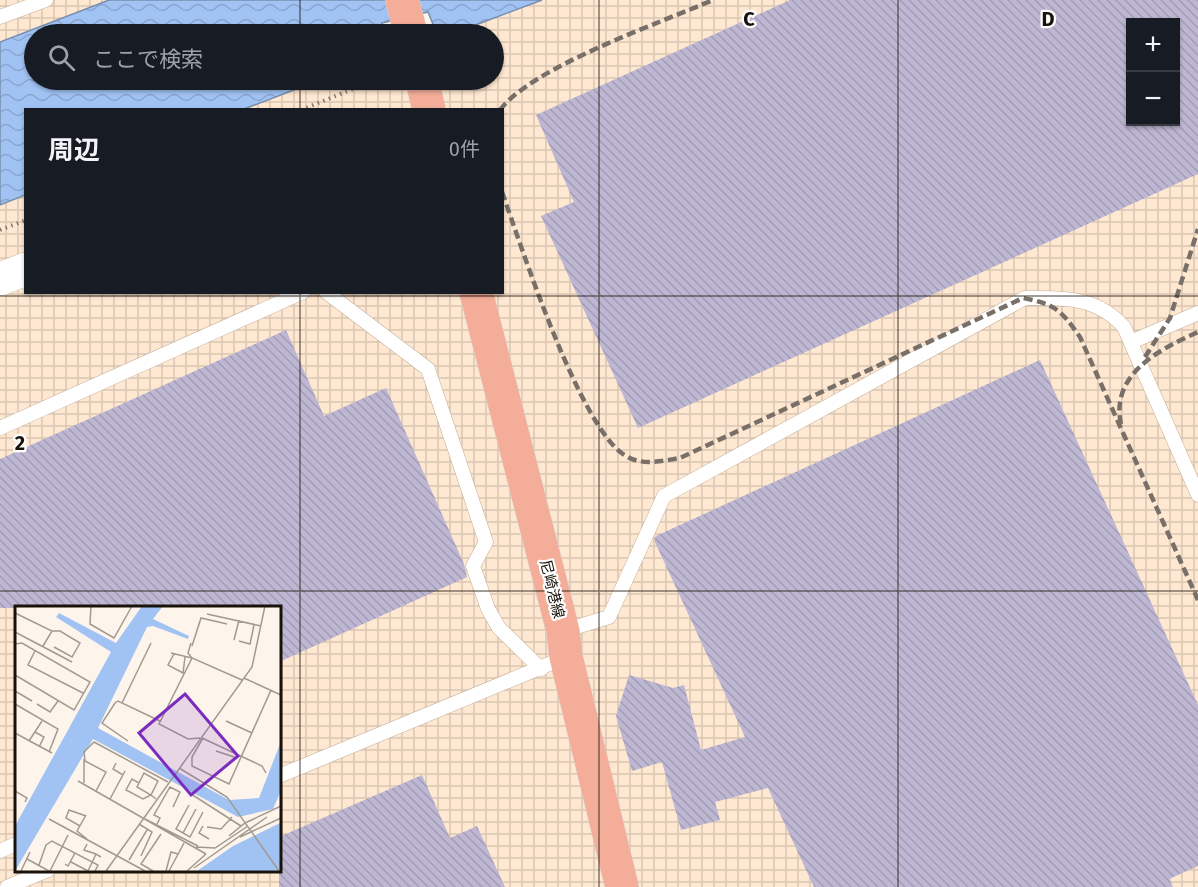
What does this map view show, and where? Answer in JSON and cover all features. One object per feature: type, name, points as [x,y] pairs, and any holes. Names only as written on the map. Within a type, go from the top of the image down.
[{"type":"main road","points":[[424,90],[429,108]]},
{"type":"main road","name":"尼崎港線","points":[[476,294],[557,652],[622,887]]},
{"type":"street","points":[[0,279],[24,270]]},
{"type":"lane","points":[[0,17],[46,0]]},
{"type":"lane","points":[[0,428],[299,294]]},
{"type":"lane","points":[[329,294],[428,369],[486,542],[473,566],[488,609],[499,628],[557,652]]},
{"type":"lane","points":[[280,776],[557,652],[609,617],[664,496],[1025,298],[1069,298],[1109,310],[1124,327],[1198,495]]},
{"type":"lane","points":[[1131,342],[1198,312]]},
{"type":"lane","points":[[0,851],[15,844]]},
{"type":"lane","points":[[7,887],[43,872]]},
{"type":"path","points":[[306,108],[350,90]]},
{"type":"path","points":[[0,230],[24,221]]},
{"type":"shaded area","points":[[0,0],[109,0],[47,24],[24,24],[24,33],[0,42]]},
{"type":"shaded area","points":[[542,0],[1198,0],[1198,887],[0,887],[0,205],[24,195],[24,294],[504,294],[504,108],[247,108],[294,90],[504,90],[504,24],[478,24]]},
{"type":"water","points":[[109,0],[542,0],[478,24],[433,24],[428,12],[382,24],[47,24]]},
{"type":"water","points":[[24,33],[24,90],[294,90],[247,108],[24,108],[24,195],[0,205],[0,42]]},
{"type":"building","points":[[790,0],[1198,0],[1198,174],[638,428],[541,216],[574,202],[536,115]]},
{"type":"building","points":[[286,330],[324,416],[386,388],[464,564],[467,577],[280,662],[280,606],[15,606],[15,608],[0,608],[0,459]]},
{"type":"building","points":[[1040,360],[1198,705],[1198,866],[1169,879],[1173,887],[814,887],[768,788],[715,802],[720,820],[681,830],[662,762],[632,771],[616,716],[629,675],[673,688],[684,685],[701,750],[745,737],[654,540],[656,536]]},
{"type":"building","points":[[422,775],[450,838],[477,826],[505,887],[279,887],[280,837]]},
{"type":"railway","points":[[502,108],[516,94],[567,62],[713,0]]},
{"type":"railway","points":[[504,198],[537,292],[590,411],[608,439],[626,456],[639,461],[652,462],[680,458],[1023,298],[1050,306],[1068,320],[1080,337],[1198,600]]},
{"type":"railway","points":[[1145,357],[1170,318],[1198,229]]},
{"type":"railway","points":[[1121,424],[1120,406],[1123,391],[1131,377],[1154,355],[1198,332]]}]
